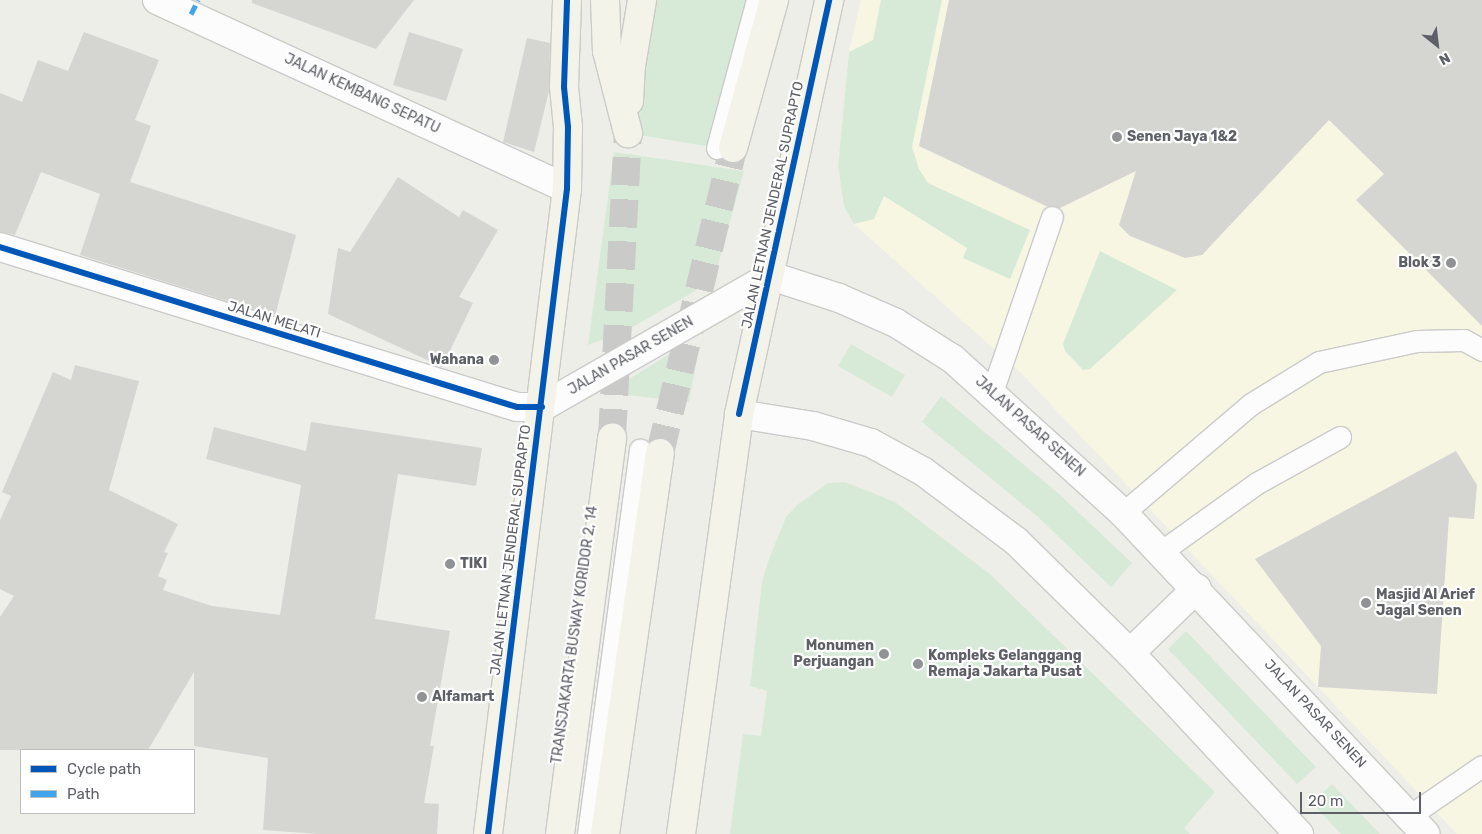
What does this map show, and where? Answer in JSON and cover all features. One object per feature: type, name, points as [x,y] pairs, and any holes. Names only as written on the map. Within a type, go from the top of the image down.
[{"type":"main road","name":"JALAN KEMBANG SEPATU","points":[[157,0],[194,7],[567,189]]},
{"type":"main road","name":"JALAN LETNAN JENDERAL SUPRAPTO","points":[[488,834],[542,407],[549,322],[567,189],[568,127],[564,87],[567,0]]},
{"type":"main road","points":[[605,0],[608,50],[622,133],[642,0]]},
{"type":"main road","points":[[725,148],[774,0]]},
{"type":"main road","name":"JALAN LETNAN JENDERAL SUPRAPTO","points":[[681,834],[739,414],[771,276],[829,0]]},
{"type":"main road","name":"JALAN MELATI","points":[[0,247],[517,406],[542,407]]},
{"type":"main road","name":"JALAN PASAR SENEN","points":[[542,407],[771,276],[839,298],[896,323],[953,359],[992,392],[1123,513],[1197,588],[1417,825]]},
{"type":"main road","points":[[739,414],[813,426],[872,442],[924,472],[1016,541],[1130,653],[1299,834]]},
{"type":"main road","points":[[560,834],[607,437]]},
{"type":"main road","points":[[605,834],[650,451]]},
{"type":"main road","points":[[1130,653],[1197,588]]},
{"type":"lane","points":[[608,50],[610,0]]},
{"type":"lane","points":[[725,148],[757,0]]},
{"type":"lane","points":[[992,392],[1052,216]]},
{"type":"lane","points":[[1123,513],[1251,404],[1320,362],[1416,341],[1464,340],[1482,350]]},
{"type":"lane","name":"TRANSJAKARTA BUSWAY KORIDOR 2, 14","points":[[547,834],[607,437]]},
{"type":"lane","points":[[1162,551],[1257,483],[1340,437]]},
{"type":"lane","points":[[588,834],[650,451]]},
{"type":"lane","points":[[1417,825],[1482,766]]},
{"type":"shaded area","points":[[642,0],[757,0],[717,148],[628,133]]},
{"type":"shaded area","points":[[861,0],[1482,0],[1482,834],[1457,834],[1021,373],[854,224],[844,207],[838,166],[849,52]]},
{"type":"shaded area","points":[[881,0],[942,0],[912,147],[919,169],[928,183],[1030,230],[1010,279],[963,258],[967,248],[884,196],[874,219],[854,224],[844,207],[838,166],[849,52],[873,40]]},
{"type":"shaded area","points":[[614,152],[744,171],[714,280],[624,332],[588,345]]},
{"type":"shaded area","points":[[1100,251],[1177,290],[1090,369],[1083,370],[1065,351],[1063,344]]},
{"type":"shaded area","points":[[851,344],[905,375],[892,397],[838,366]]},
{"type":"shaded area","points":[[681,347],[699,348],[689,402],[618,394],[624,382]]},
{"type":"shaded area","points":[[941,396],[1058,493],[1132,563],[1111,587],[1038,517],[922,422]]},
{"type":"shaded area","name":"Kompleks Gelanggang Remaja Jakarta Pusat","points":[[845,482],[895,502],[990,574],[1215,792],[1184,828],[1190,834],[730,834],[743,734],[761,736],[767,691],[750,686],[762,582],[769,559],[786,517],[797,505],[828,483]]},
{"type":"shaded area","points":[[1186,631],[1316,767],[1297,784],[1168,649]]},
{"type":"shaded area","points":[[1332,784],[1380,834],[1341,834],[1312,803]]},
{"type":"building","points":[[252,0],[414,0],[376,49],[252,3]]},
{"type":"building","name":"Senen Jaya 1&2","points":[[949,0],[1482,0],[1482,326],[1356,200],[1384,174],[1329,120],[1202,255],[1185,258],[1130,236],[1119,225],[1136,171],[1060,208],[1046,206],[919,146]]},
{"type":"building","points":[[84,32],[159,60],[135,120],[151,126],[130,182],[296,235],[275,316],[80,255],[100,194],[41,172],[15,235],[0,232],[0,93],[22,102],[38,60],[68,71]]},
{"type":"building","points":[[409,32],[463,49],[446,101],[393,85]]},
{"type":"building","points":[[527,38],[550,43],[549,91],[534,152],[503,142]]},
{"type":"building","points":[[398,177],[459,217],[463,210],[498,230],[459,297],[473,303],[442,367],[328,314],[338,248],[350,252]]},
{"type":"building","points":[[75,365],[139,381],[109,490],[178,524],[164,552],[168,553],[158,576],[167,580],[163,590],[212,606],[280,615],[301,485],[206,459],[214,427],[306,451],[311,422],[482,448],[476,486],[398,474],[375,619],[450,631],[430,746],[434,746],[424,803],[439,804],[437,834],[318,834],[263,830],[268,758],[194,746],[194,672],[149,749],[0,750],[0,617],[14,596],[0,589],[0,520],[11,496],[2,492],[53,372],[71,380]]},
{"type":"building","name":"Masjid Al Arief Jagal Senen","points":[[1456,451],[1477,485],[1474,519],[1449,517],[1437,694],[1318,687],[1321,646],[1255,559]]},
{"type":"tunnel","points":[[612,437],[628,133]]},
{"type":"tunnel","points":[[660,453],[733,148]]},
{"type":"marked path","points":[[191,14],[198,0]]},
{"type":"cycle path","points":[[488,834],[567,189],[568,127],[564,87],[567,0]]},
{"type":"cycle path","points":[[739,414],[829,0]]},
{"type":"cycle path","points":[[0,247],[517,407],[542,407]]},
{"type":"place","name":"Senen Jaya 1&2","points":[[1117,137]]},
{"type":"place","name":"Blok 3","points":[[1451,263]]},
{"type":"place","name":"Wahana","points":[[494,360]]},
{"type":"place","name":"TIKI","points":[[450,564]]},
{"type":"place","name":"Masjid Al Arief Jagal Senen","points":[[1366,603]]},
{"type":"place","name":"Monumen Perjuangan","points":[[884,654]]},
{"type":"place","name":"Kompleks Gelanggang Remaja Jakarta Pusat","points":[[918,664]]},
{"type":"place","name":"Alfamart","points":[[422,697]]}]
